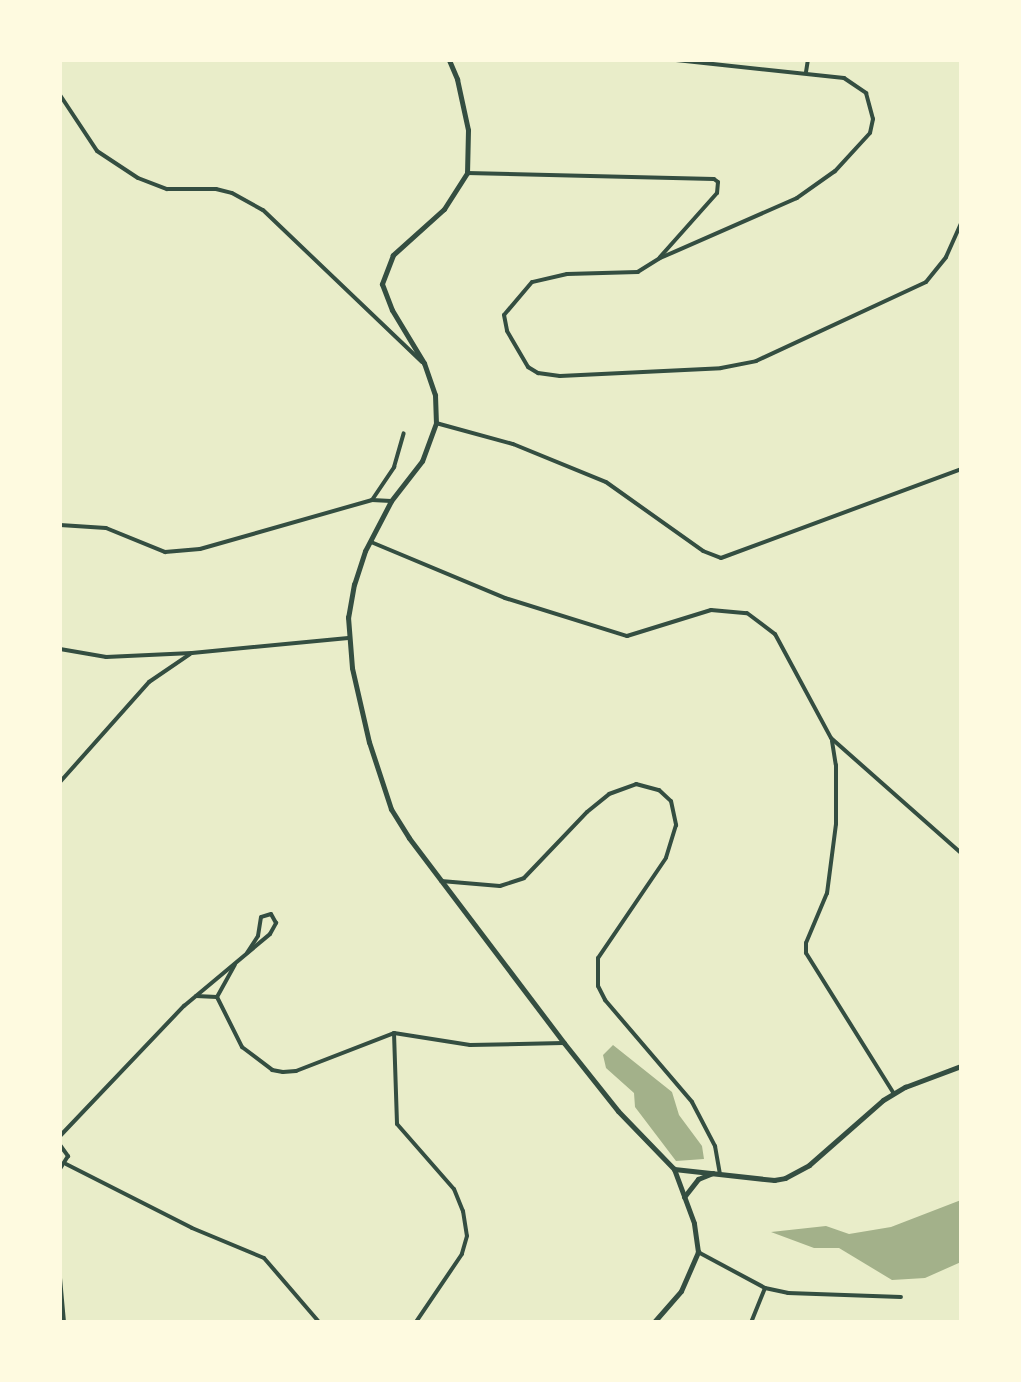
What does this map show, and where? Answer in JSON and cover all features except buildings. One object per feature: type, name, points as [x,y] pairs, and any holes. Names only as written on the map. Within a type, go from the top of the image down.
[{"type":"main road","points":[[449,60],[457,79],[468,130],[467,173],[444,209],[393,255],[382,279],[388,302],[424,363],[435,395],[436,423],[422,461],[391,501],[371,542],[354,584],[348,638],[369,742],[391,809],[441,881],[564,1043],[618,1111],[674,1169],[694,1223],[698,1252],[681,1291],[654,1322]]},
{"type":"main road","points":[[674,1169],[774,1180],[785,1178],[809,1165],[863,1116],[894,1094],[961,1066]]},
{"type":"main road","points":[[684,1197],[698,1179],[718,1173]]},
{"type":"street","points":[[676,60],[844,78],[866,93],[873,119],[870,133],[835,171],[797,198],[628,274],[567,274],[532,282],[504,315],[507,331],[519,357],[538,373],[560,376],[721,368],[756,361],[926,282],[941,265],[961,223]]},
{"type":"street","points":[[806,72],[808,60]]},
{"type":"street","points":[[60,95],[97,151],[138,178],[167,189],[216,189],[232,193],[263,210],[424,363]]},
{"type":"street","points":[[467,173],[714,179],[719,186],[717,193],[660,258]]},
{"type":"street","points":[[436,423],[513,444],[606,482],[703,551],[721,558],[961,469]]},
{"type":"street","points":[[372,500],[380,493],[394,467],[404,433]]},
{"type":"street","points":[[60,525],[106,528],[165,552],[200,549],[372,500],[391,501]]},
{"type":"street","points":[[371,542],[505,598],[627,636],[711,610],[747,613],[775,634],[831,738],[836,765],[836,824],[827,893],[806,943],[806,953],[894,1094]]},
{"type":"street","points":[[60,649],[106,657],[192,653],[348,638]]},
{"type":"street","points":[[60,782],[149,682],[192,653]]},
{"type":"street","points":[[831,738],[961,853]]},
{"type":"street","points":[[441,881],[500,886],[524,878],[587,812],[609,794],[636,784],[659,790],[671,801],[676,825],[666,858],[598,958],[598,986],[639,1042],[664,1066],[692,1102],[715,1146],[718,1173]]},
{"type":"street","points":[[60,1136],[196,996],[270,934],[276,923],[271,914],[261,917],[258,936],[247,953]]},
{"type":"street","points":[[217,997],[237,961]]},
{"type":"street","points":[[196,996],[217,997]]},
{"type":"street","points":[[217,997],[242,1047],[272,1070],[296,1071],[394,1033],[470,1045],[564,1043]]},
{"type":"street","points":[[394,1033],[397,1124],[454,1189],[463,1211],[467,1236],[462,1254],[416,1322]]},
{"type":"street","points":[[60,1145],[67,1152],[66,1164],[60,1169]]},
{"type":"street","points":[[66,1164],[192,1228],[264,1258],[319,1322]]},
{"type":"street","points":[[698,1252],[765,1288],[788,1293],[901,1297]]},
{"type":"street","points":[[60,1278],[64,1322]]},
{"type":"street","points":[[751,1322],[765,1288]]},
{"type":"shaded area","points":[[613,1045],[672,1092],[679,1115],[702,1146],[704,1159],[676,1161],[635,1107],[634,1093],[606,1068],[603,1055]]},
{"type":"shaded area","points":[[961,1200],[961,1262],[925,1278],[892,1280],[839,1248],[814,1248],[771,1232],[826,1226],[849,1234],[891,1227]]}]
